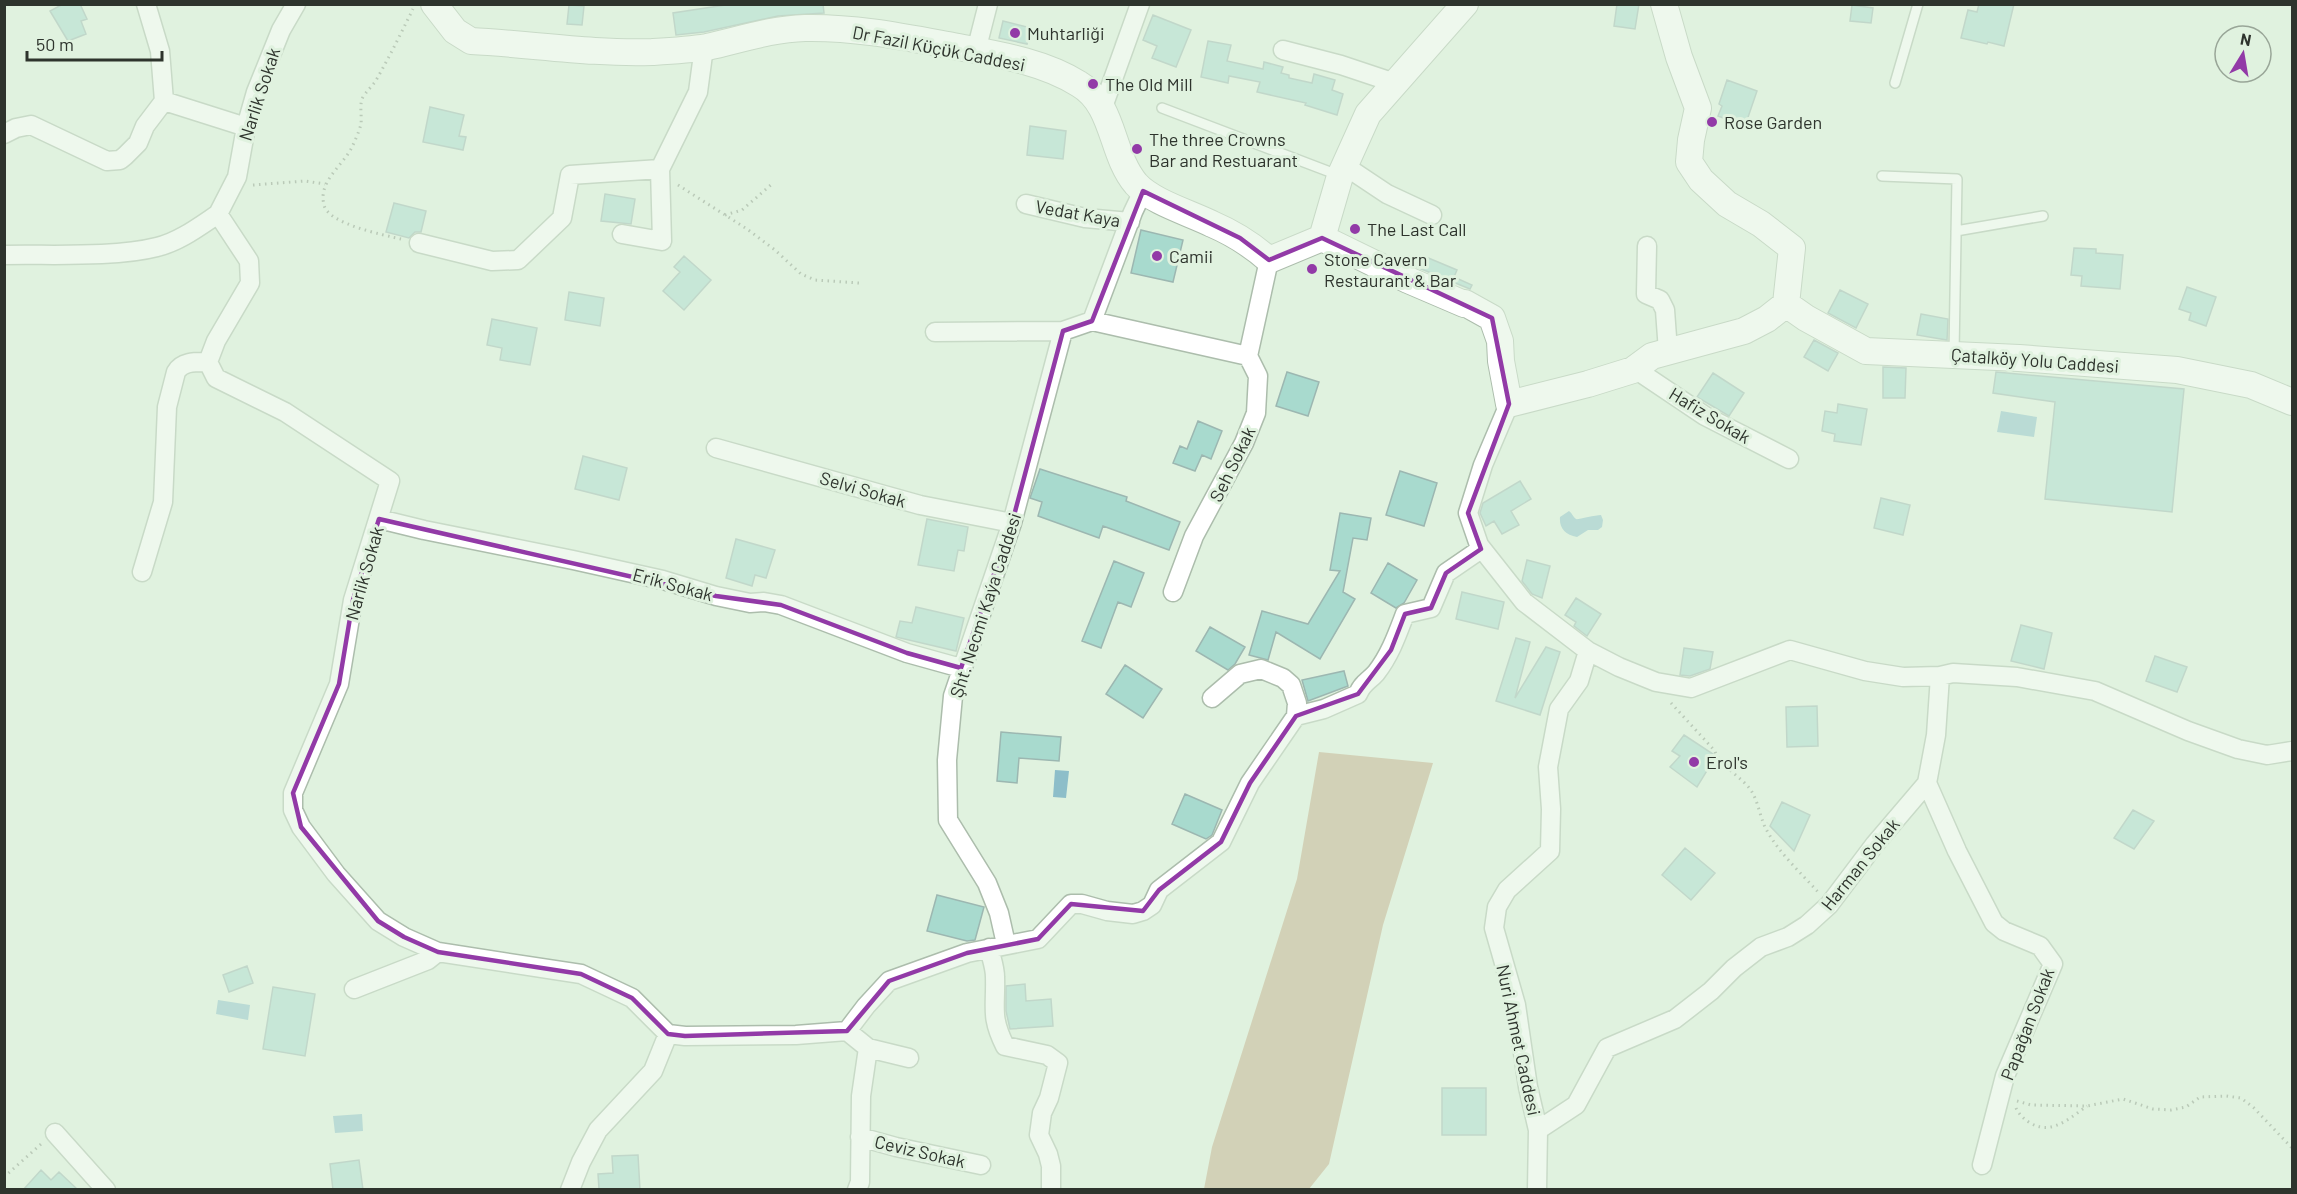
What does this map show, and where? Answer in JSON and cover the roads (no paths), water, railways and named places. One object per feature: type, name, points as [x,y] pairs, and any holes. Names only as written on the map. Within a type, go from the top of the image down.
[{"type":"street","points":[[4,134],[16,128],[31,125],[92,155],[107,160],[120,160],[138,143],[145,126],[164,100],[159,51],[146,4]]},
{"type":"street","name":"Narlik Sokak","points":[[218,214],[237,177],[246,127],[256,92],[281,30],[296,4]]},
{"type":"street","name":"Dr Fazil Kϋçϋk Caddesi","points":[[434,4],[455,31],[471,41],[652,52],[704,48],[766,33],[804,28],[851,30],[976,51],[1040,67],[1078,83],[1103,107],[1120,158],[1135,183],[1143,191]]},
{"type":"street","points":[[976,51],[988,4]]},
{"type":"street","points":[[1103,107],[1140,4]]},
{"type":"street","points":[[1322,238],[1342,171],[1368,114],[1465,4]]},
{"type":"street","points":[[1509,404],[1538,399],[1633,370],[1652,356],[1744,331],[1767,319],[1786,304],[1792,248],[1761,224],[1727,204],[1701,180],[1689,162],[1698,108],[1679,57],[1664,4]]},
{"type":"street","points":[[622,234],[662,241],[660,171],[698,92],[704,48]]},
{"type":"street","points":[[1283,50],[1341,65],[1395,83]]},
{"type":"street","points":[[164,100],[246,127]]},
{"type":"street","points":[[419,243],[492,261],[518,260],[561,218],[570,175],[660,171]]},
{"type":"street","points":[[1342,171],[1432,215]]},
{"type":"street","points":[[1092,321],[1143,191],[1240,238],[1269,260]]},
{"type":"street","name":"Vedat Kaya","points":[[1026,204],[1085,218],[1130,222]]},
{"type":"street","points":[[4,255],[107,253],[159,247],[218,214],[249,261],[250,283],[216,341],[208,362],[184,364],[178,367],[176,372],[167,407],[163,502],[142,572]]},
{"type":"street","points":[[1269,260],[1322,238],[1408,280],[1465,303],[1492,318],[1500,341],[1501,362],[1509,404],[1483,465],[1468,513],[1481,549],[1524,602],[1588,651],[1656,682],[1692,692],[1790,650],[1865,671],[1903,677],[1971,672],[2017,677],[2095,691],[2188,731],[2238,749],[2267,755],[2292,751]]},
{"type":"street","points":[[1647,246],[1646,294],[1660,300],[1665,310],[1668,351]]},
{"type":"street","points":[[935,332],[1062,331],[1092,321],[1248,356],[1269,260]]},
{"type":"street","name":"Çatalköy Yolu Caddesi","points":[[1786,304],[1806,318],[1866,351],[2019,358],[2177,370],[2252,385],[2292,402]]},
{"type":"street","name":"Şht. Necmi Kaýa Caddesi","points":[[1051,1190],[1051,1166],[1039,1135],[1042,1113],[1049,1098],[1058,1063],[1047,1055],[1005,1046],[996,1028],[993,1011],[999,914],[987,883],[948,820],[947,760],[953,696],[1012,523],[1062,331]]},
{"type":"street","name":"Seh Sokak","points":[[1173,592],[1194,536],[1234,462],[1256,413],[1258,376],[1248,356]]},
{"type":"street","name":"Narlik Sokak","points":[[208,362],[216,378],[285,412],[390,481],[353,600],[339,684],[292,793],[293,810],[301,827],[336,874],[378,921],[404,938],[438,952],[581,974],[632,998],[677,1035]]},
{"type":"street","name":"Hafiz Sokak","points":[[1633,370],[1705,416],[1789,459]]},
{"type":"street","name":"Selvi Sokak","points":[[716,448],[920,505],[1012,523]]},
{"type":"street","name":"Erik Sokak","points":[[379,519],[573,560],[691,587],[716,596],[750,603],[765,602],[781,605],[907,654],[961,668]]},
{"type":"street","points":[[1296,716],[1324,709],[1358,694],[1362,684],[1374,675],[1391,650],[1406,614],[1431,608],[1446,573],[1481,549]]},
{"type":"street","name":"Nuri Ahmet Caddesi","points":[[1537,1190],[1538,1130],[1528,1087],[1516,1005],[1494,928],[1497,907],[1507,890],[1550,851],[1551,809],[1548,767],[1559,709],[1579,681],[1588,651]]},
{"type":"street","points":[[847,1031],[889,981],[968,953],[1038,939],[1071,904],[1133,914],[1152,905],[1160,890],[1221,842],[1250,783],[1296,716],[1297,703],[1291,685],[1283,678],[1261,669],[1240,674],[1212,698]]},
{"type":"street","name":"Harman Sokak","points":[[1538,1130],[1576,1105],[1607,1048],[1675,1019],[1761,947],[1808,925],[1829,905],[1875,844],[1927,783],[1936,735],[1940,676]]},
{"type":"street","name":"Papağan Sokak","points":[[1927,783],[1957,851],[1994,923],[2004,932],[2040,946],[2053,964],[2005,1076],[1982,1165]]},
{"type":"street","points":[[354,989],[428,960],[438,952]]},
{"type":"street","points":[[570,1190],[598,1130],[652,1071],[677,1035],[796,1035],[847,1031],[868,1048],[909,1058]]},
{"type":"street","name":"Ceviz Sokak","points":[[857,1190],[860,1182],[861,1096],[868,1048]]},
{"type":"street","points":[[55,1133],[106,1190]]},
{"type":"street","name":"Ceviz Sokak","points":[[860,1137],[896,1148],[981,1165]]},
{"type":"lane","points":[[1895,83],[1918,4]]},
{"type":"lane","points":[[1162,108],[1342,171]]},
{"type":"lane","points":[[1882,176],[1957,179],[1954,355]]},
{"type":"lane","points":[[1956,231],[2043,216]]},
{"type":"water","points":[[2001,411],[2037,417],[2034,437],[1997,432]]},
{"type":"water","points":[[1569,511],[1576,519],[1601,515],[1602,527],[1598,530],[1588,530],[1577,537],[1569,535],[1562,528],[1560,517]]},
{"type":"water","points":[[1055,770],[1069,771],[1066,798],[1053,797]]},
{"type":"water","points":[[218,1000],[250,1005],[248,1020],[216,1014]]},
{"type":"water","points":[[362,1114],[363,1131],[335,1133],[333,1116]]},
{"type":"place","name":"Muhtarliği","points":[[1015,33]]},
{"type":"place","name":"The Old Mill","points":[[1093,84]]},
{"type":"place","name":"Rose Garden","points":[[1712,122]]},
{"type":"place","name":"The three Crowns Bar and Restuarant","points":[[1137,149]]},
{"type":"place","name":"The Last Call","points":[[1355,229]]},
{"type":"place","name":"Camii","points":[[1157,256]]},
{"type":"place","name":"Stone Cavern Restaurant & Bar","points":[[1312,269]]},
{"type":"place","name":"Erol's","points":[[1694,762]]}]
